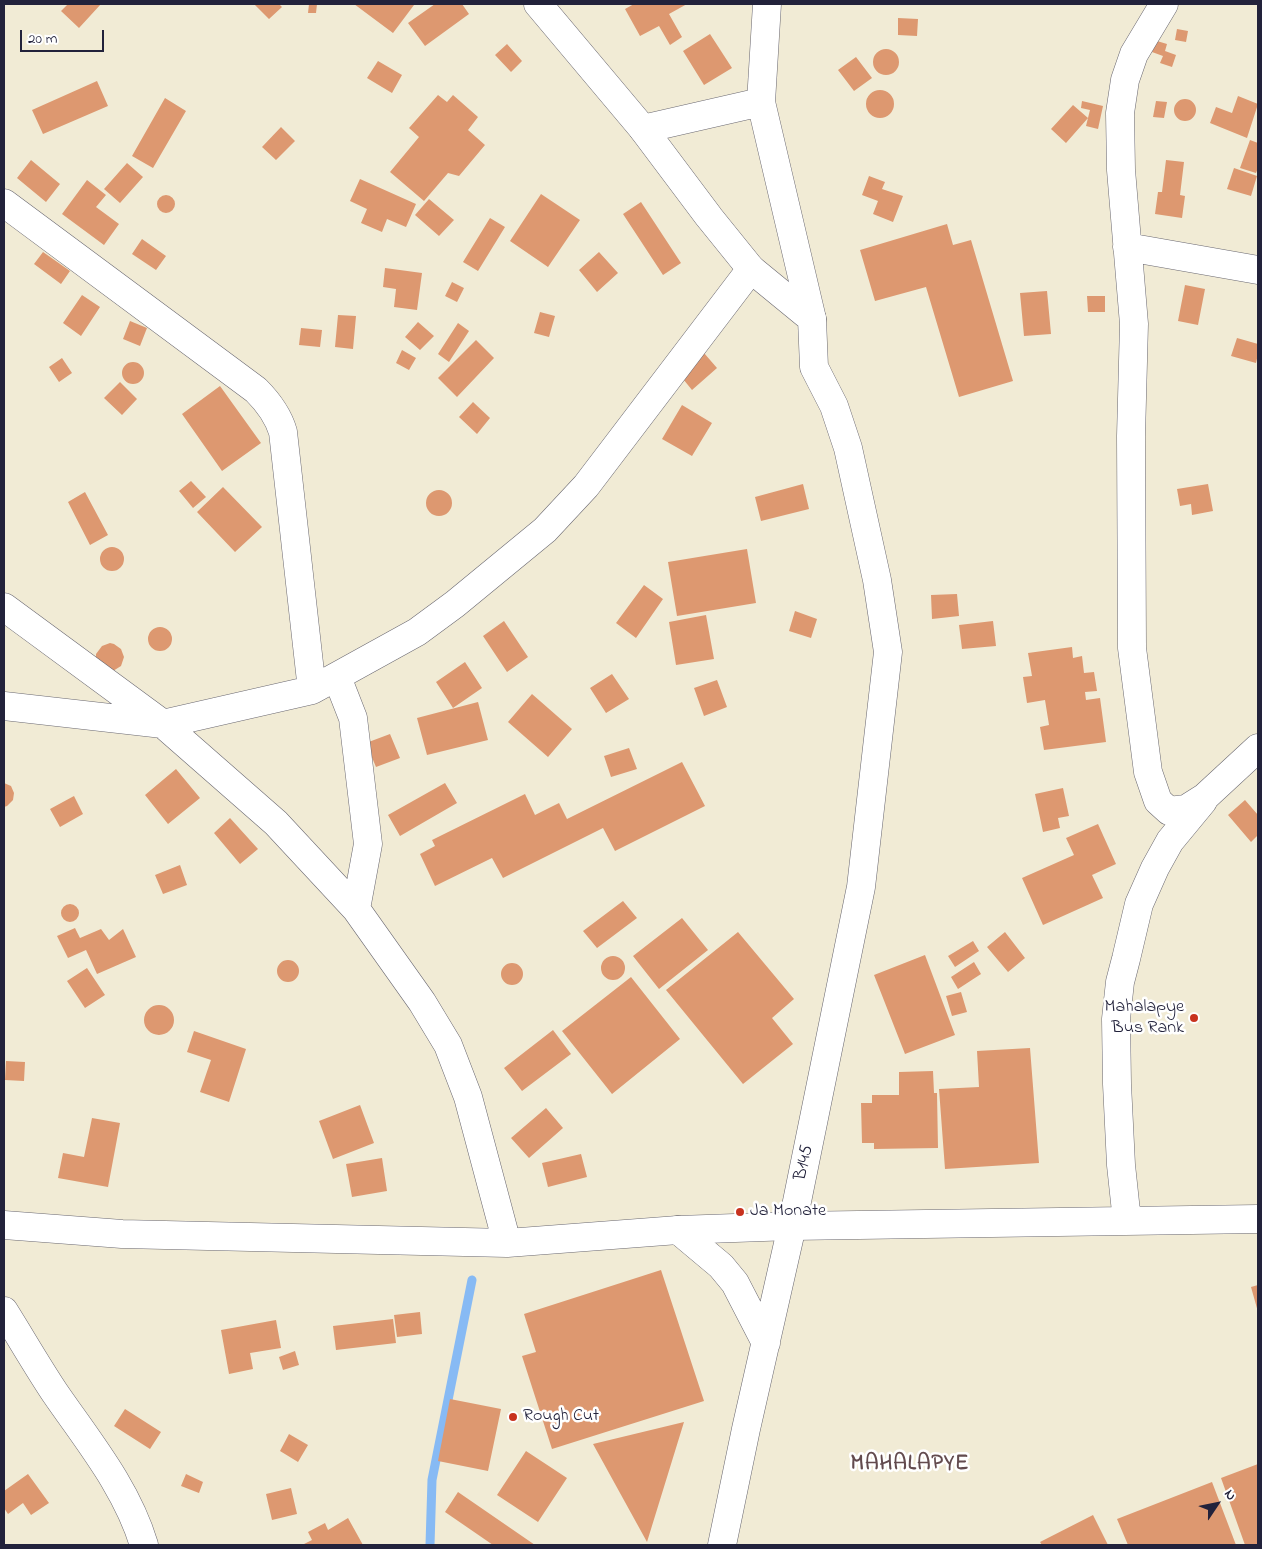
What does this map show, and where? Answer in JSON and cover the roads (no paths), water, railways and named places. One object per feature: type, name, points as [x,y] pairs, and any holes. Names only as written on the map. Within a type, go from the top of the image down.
[{"type":"street","points":[[538,4],[643,129],[709,217],[752,269],[812,318]]},
{"type":"street","points":[[767,4],[761,102],[812,318]]},
{"type":"street","points":[[1164,4],[1134,54],[1125,80],[1120,114],[1121,170],[1134,324],[1131,436],[1132,648],[1148,772],[1158,801],[1169,811],[1186,808],[1205,797]]},
{"type":"street","points":[[643,129],[761,102]]},
{"type":"street","points":[[4,203],[256,390],[273,409],[280,421],[283,432],[312,690]]},
{"type":"street","points":[[1127,247],[1258,270]]},
{"type":"street","points":[[4,706],[163,724],[312,690],[416,632],[455,604],[545,530],[586,486],[752,269]]},
{"type":"street","name":"B145","points":[[722,1545],[792,1226],[862,887],[888,652],[877,580],[848,448],[834,406],[814,367],[812,318]]},
{"type":"street","points":[[4,607],[163,724],[276,822],[356,909],[422,1002],[448,1045],[468,1097],[507,1242]]},
{"type":"street","points":[[337,677],[353,718],[368,844],[356,909]]},
{"type":"street","points":[[1126,1221],[1121,1165],[1116,1020],[1120,982],[1139,904],[1155,868],[1170,841],[1205,797],[1258,748]]},
{"type":"street","points":[[4,1225],[122,1234],[507,1242],[678,1230],[792,1226],[1258,1219]]},
{"type":"street","points":[[678,1230],[721,1266],[735,1283],[766,1343]]},
{"type":"street","points":[[4,1311],[56,1393],[98,1453],[123,1496],[144,1545]]},
{"type":"waterway","points":[[430,1545],[432,1480],[472,1280]]},
{"type":"place","name":"Mahalapye Bus Rank","points":[[1194,1018]]},
{"type":"place","name":"Ja Monate","points":[[740,1212]]},
{"type":"place","name":"Rough Cut","points":[[513,1417]]},
{"type":"district","name":"MAHALAPYE","points":[[910,1465]]}]
